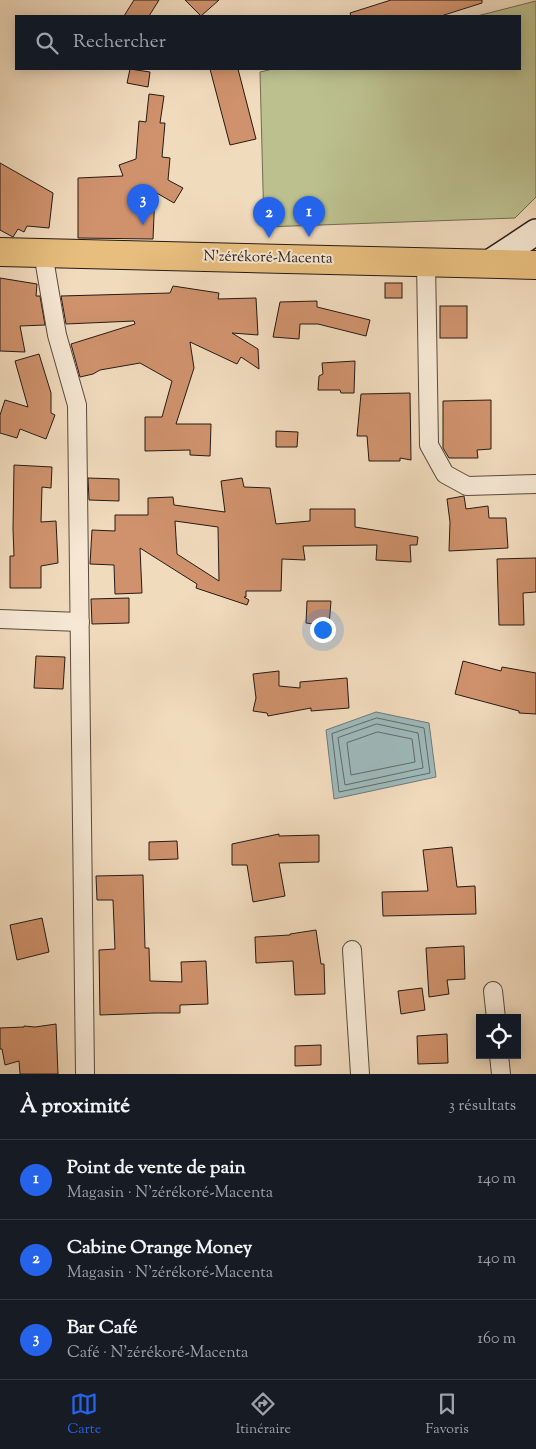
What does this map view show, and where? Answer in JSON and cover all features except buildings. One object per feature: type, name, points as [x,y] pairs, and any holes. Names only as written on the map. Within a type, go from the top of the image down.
[{"type":"highway","name":"N'zérékoré-Macenta","points":[[0,252],[536,265]]},
{"type":"street","points":[[489,263],[536,232]]},
{"type":"street","points":[[43,253],[57,335],[78,405],[85,1074]]},
{"type":"street","points":[[426,262],[430,445],[445,474],[466,486],[536,484]]},
{"type":"street","points":[[0,619],[80,622]]},
{"type":"street","points":[[352,950],[360,1074]]},
{"type":"street","points":[[493,991],[496,1014]]},
{"type":"street","points":[[499,1059],[501,1074]]},
{"type":"green space","points":[[536,1],[536,197],[515,218],[264,227],[260,72],[269,70],[521,70],[521,15],[481,15]]},
{"type":"water","points":[[376,712],[429,723],[436,777],[334,799],[326,730]]},
{"type":"place","name":"Bar Café","points":[[143,225]]},
{"type":"place","name":"Point de vente de pain","points":[[309,237]]},
{"type":"place","name":"Cabine Orange Money","points":[[269,238]]}]
